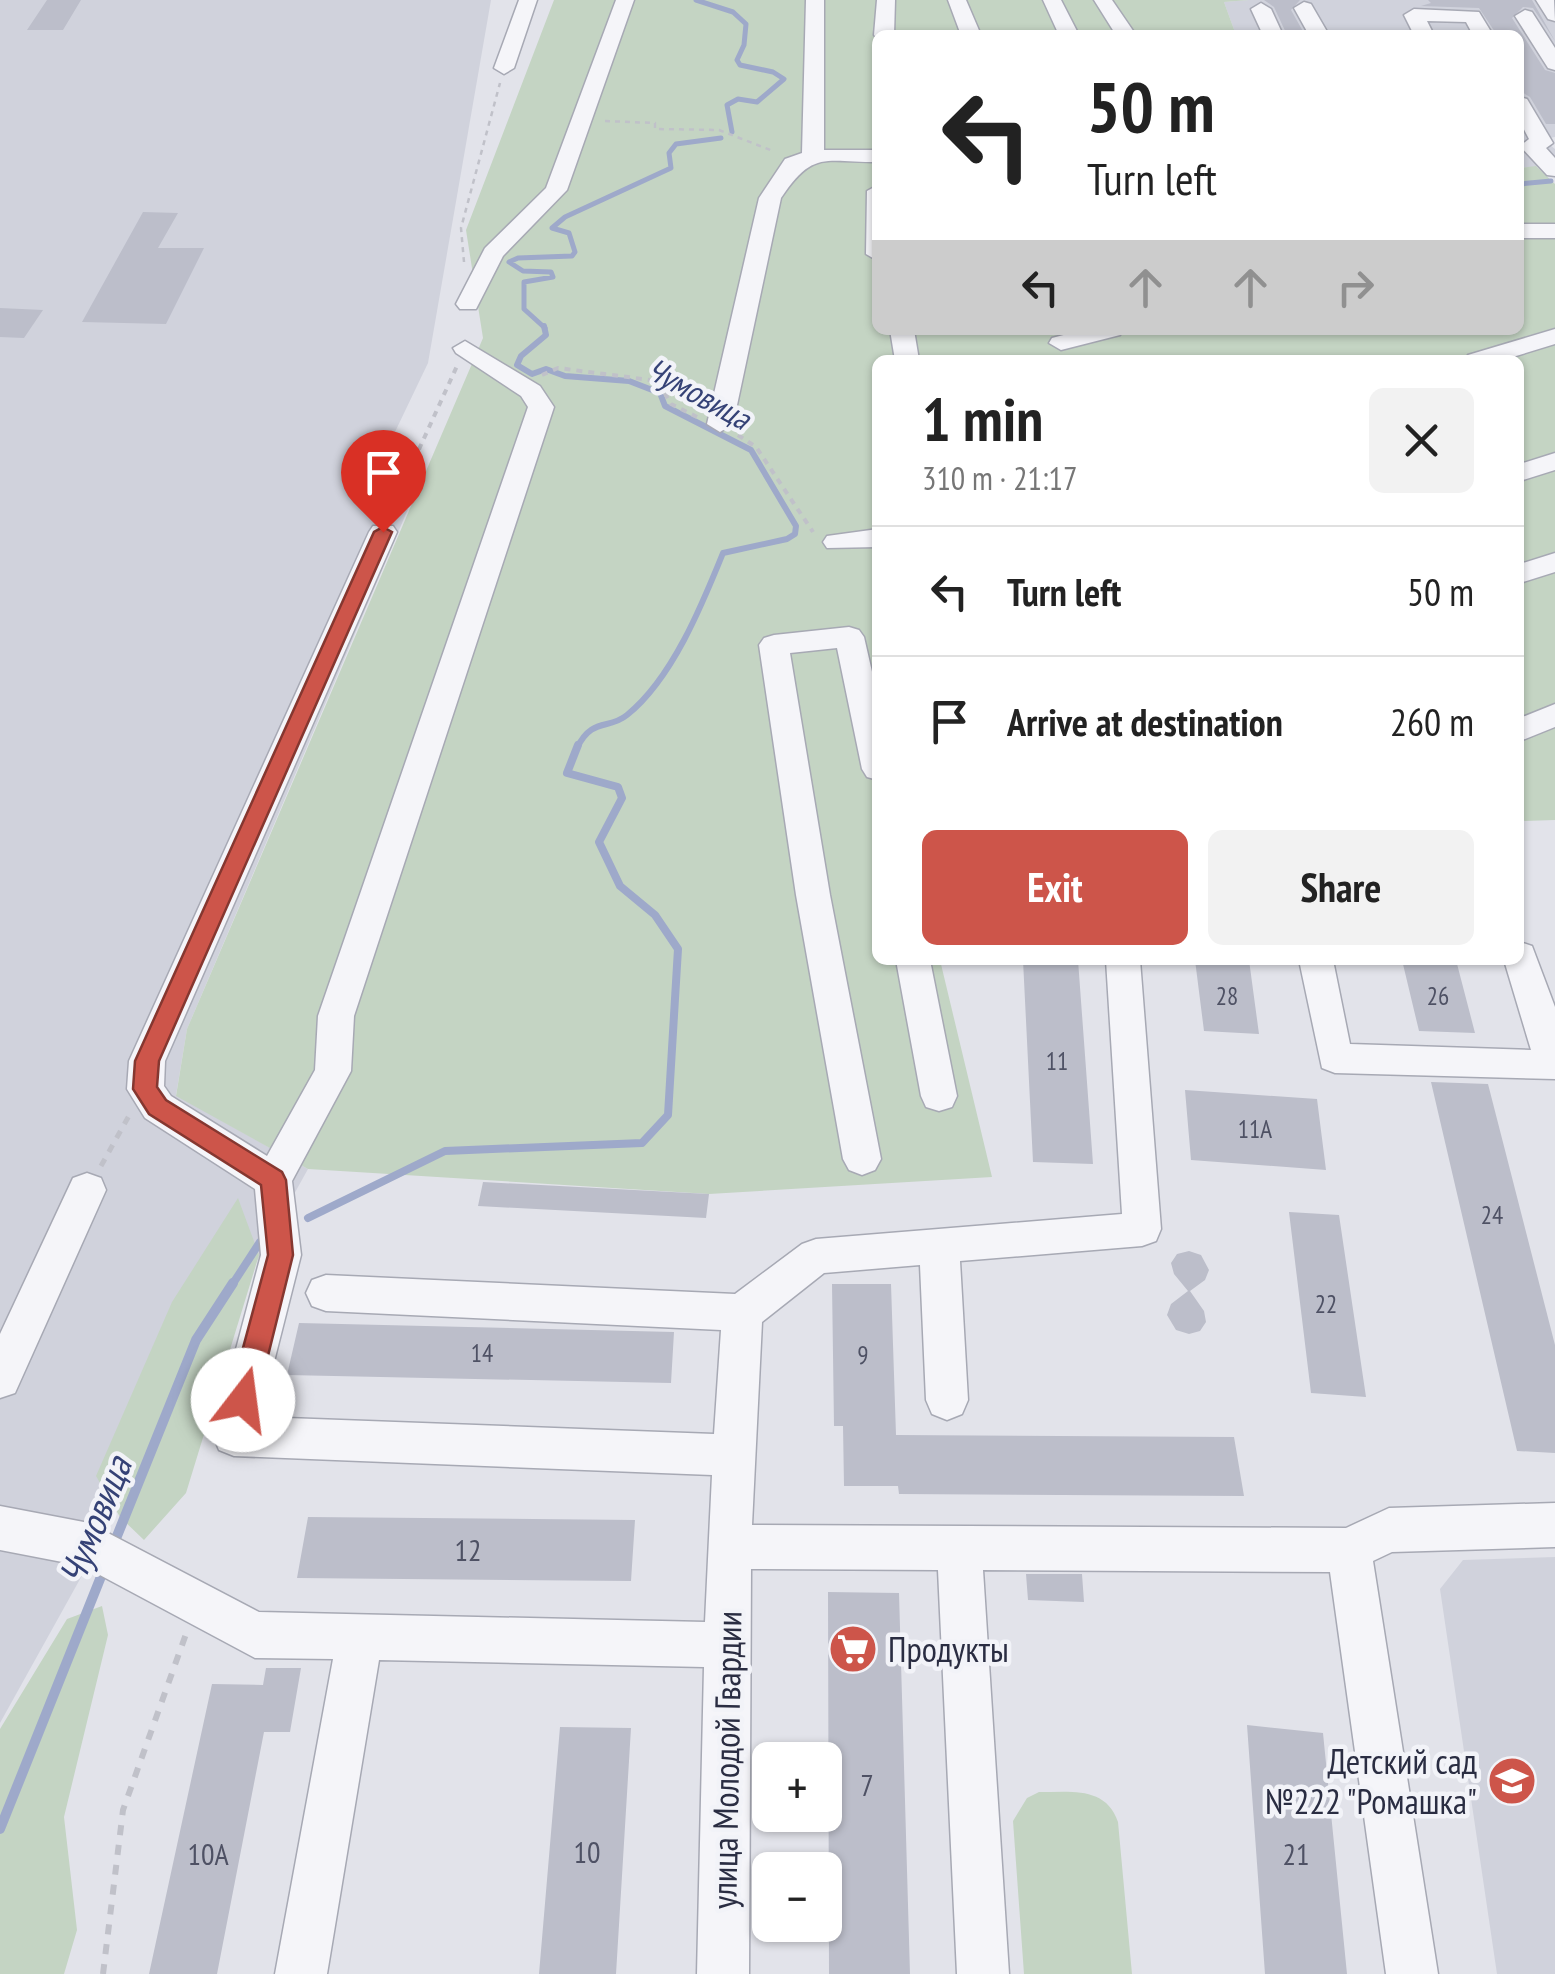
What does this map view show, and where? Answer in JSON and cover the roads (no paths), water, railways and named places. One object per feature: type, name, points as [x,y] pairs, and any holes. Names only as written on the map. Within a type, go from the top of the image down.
[{"type":"street","points":[[504,68],[528,0]]},
{"type":"street","points":[[468,304],[493,253],[556,190],[626,0]]},
{"type":"street","points":[[813,156],[815,0]]},
{"type":"street","points":[[884,30],[886,0]]},
{"type":"street","points":[[957,0],[970,30]]},
{"type":"street","points":[[1052,0],[1067,30]]},
{"type":"street","points":[[1102,0],[1123,30]]},
{"type":"street","points":[[1545,0],[1555,3]]},
{"type":"street","points":[[1545,0],[1555,16]]},
{"type":"street","points":[[1304,8],[1317,30]]},
{"type":"street","points":[[1261,10],[1271,30]]},
{"type":"street","points":[[1422,30],[1414,15],[1472,16],[1479,30]]},
{"type":"street","points":[[1525,16],[1555,64]]},
{"type":"street","points":[[1531,132],[1555,170]]},
{"type":"street","points":[[720,424],[770,198],[792,164],[813,156],[872,156]]},
{"type":"street","points":[[1524,232],[1555,230]]},
{"type":"street","points":[[1061,342],[1090,335]]},
{"type":"street","points":[[1493,355],[1555,336]]},
{"type":"street","points":[[465,348],[532,390],[542,407],[336,1016],[333,1071],[273,1180],[280,1255],[234,1436],[734,1455]]},
{"type":"street","points":[[1524,472],[1555,461]]},
{"type":"street","points":[[273,1180],[158,1107],[145,1089],[147,1061],[383,532]]},
{"type":"street","points":[[838,542],[872,539]]},
{"type":"street","points":[[1524,573],[1555,562]]},
{"type":"street","points":[[862,1159],[813,895],[774,645],[849,637],[872,742]]},
{"type":"street","points":[[1524,728],[1555,715]]},
{"type":"street","points":[[914,965],[939,1096]]},
{"type":"street","points":[[326,1293],[742,1313],[816,1256],[1142,1229],[1123,965]]},
{"type":"street","points":[[1317,965],[1335,1058],[1554,1070],[1523,965]]},
{"type":"street","points":[[0,1379],[88,1190]]},
{"type":"street","points":[[940,1245],[947,1400]]},
{"type":"street","name":"улица Молодой Гвардии","points":[[723,1974],[730,1546],[742,1313]]},
{"type":"street","points":[[730,1546],[1349,1550],[1389,1530],[1555,1525]]},
{"type":"street","points":[[0,1528],[105,1554],[255,1635],[728,1645]]},
{"type":"street","points":[[959,1548],[984,1974]]},
{"type":"street","points":[[1349,1550],[1412,1974]]},
{"type":"street","points":[[301,1974],[360,1637]]},
{"type":"waterway","name":"Чумовица","points":[[696,0],[733,12],[746,24],[744,45],[737,60],[740,65],[773,72],[784,79],[757,102],[738,99],[727,105],[732,132]]},
{"type":"waterway","name":"Чумовица","points":[[544,327],[524,309],[524,282],[553,277],[551,272],[523,271],[509,262],[518,258],[572,256],[575,252],[569,233],[552,228],[565,217],[671,168],[669,153],[676,144],[721,138]]},
{"type":"waterway","points":[[1524,184],[1551,181]]},
{"type":"waterway","name":"Чумовица","points":[[544,327],[546,335],[521,356],[517,365],[532,374],[546,369],[565,376],[629,381],[660,393],[665,406],[751,450],[796,526],[795,534],[787,539],[723,553],[684,640],[658,682],[627,715],[595,728],[577,748]]},
{"type":"waterway","name":"Чумовица","points":[[308,1218],[445,1151],[642,1143],[668,1115],[678,949],[655,915],[620,886],[599,842],[622,798],[618,787],[567,773],[578,745]]},
{"type":"waterway","name":"Чумовица","points":[[232,1285],[260,1242]]},
{"type":"waterway","name":"Чумовица","points":[[113,1546],[196,1340],[233,1283]]},
{"type":"waterway","name":"Чумовица","points":[[0,1829],[104,1569]]},
{"type":"place","name":"Продукты","points":[[853,1649]]},
{"type":"place","name":"Детский сад №222 \"Ромашка\"","points":[[1512,1781]]}]
